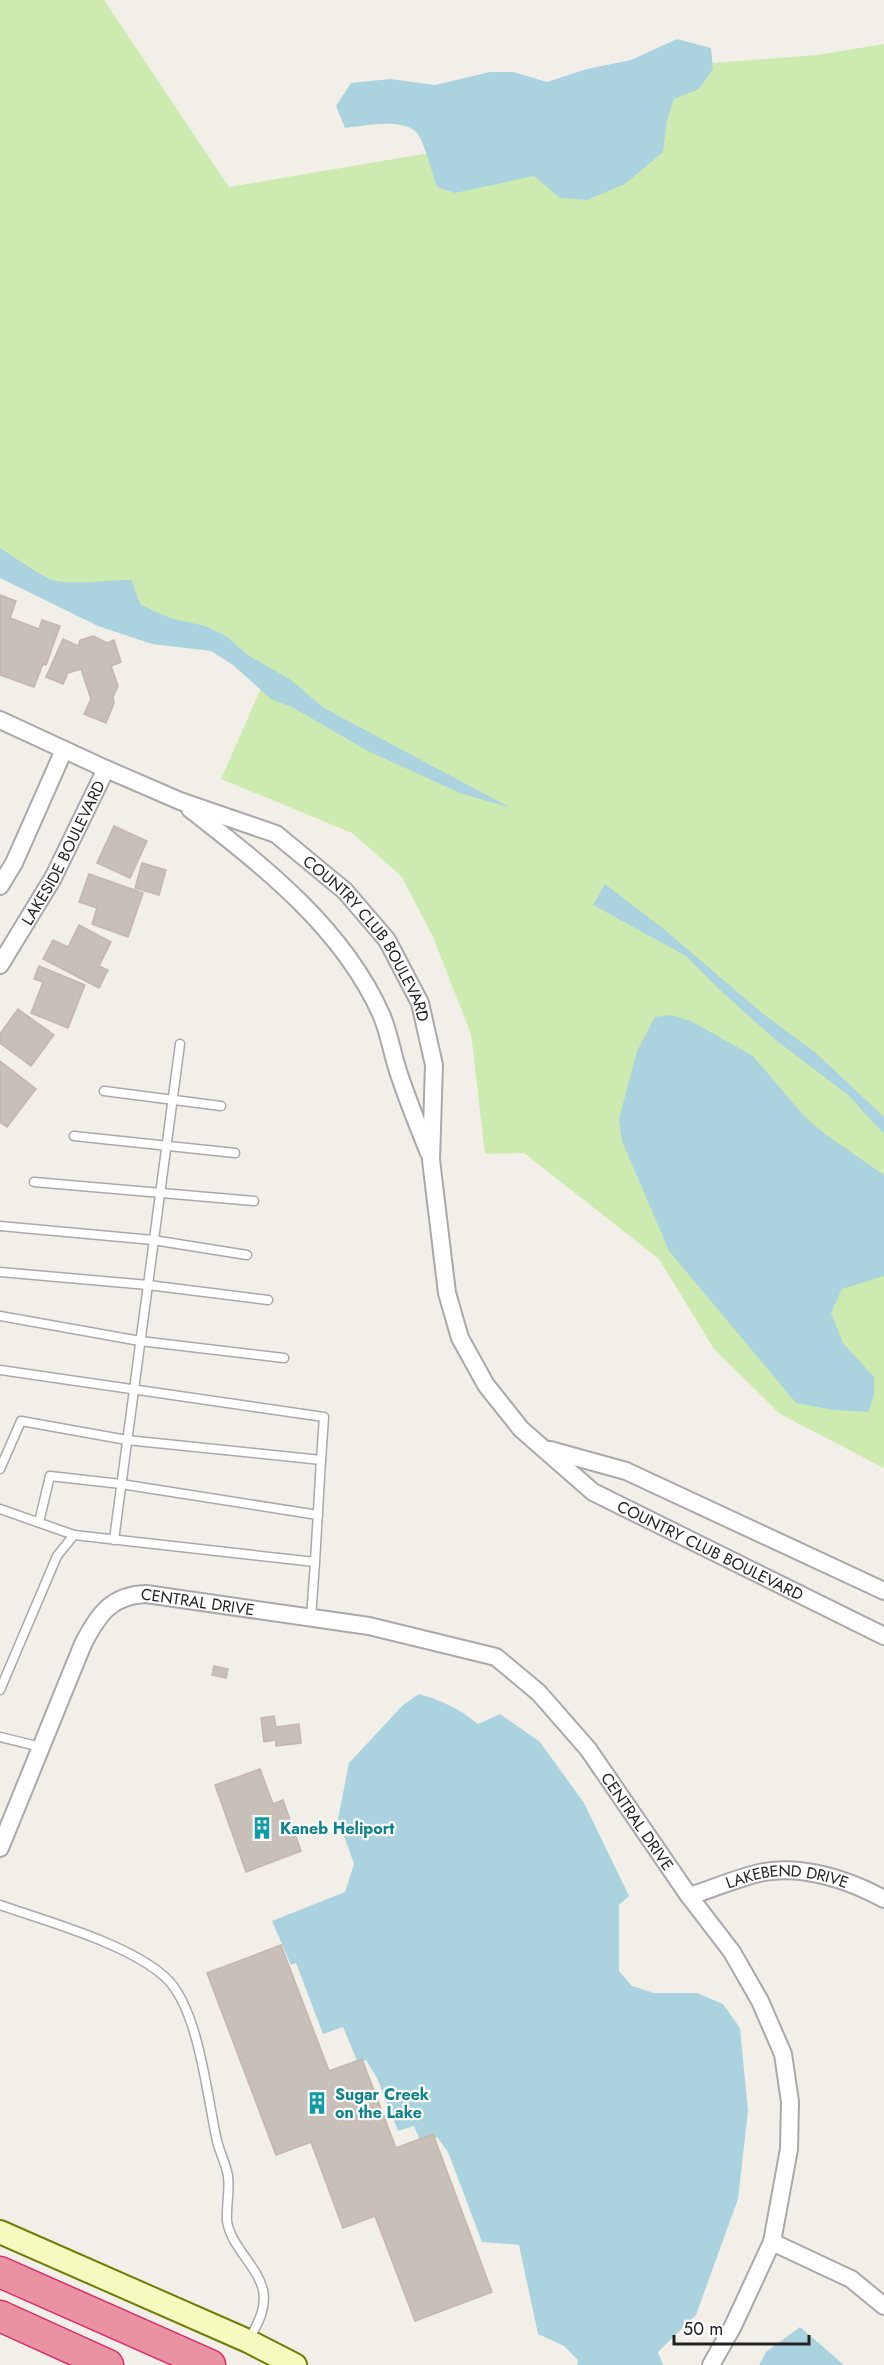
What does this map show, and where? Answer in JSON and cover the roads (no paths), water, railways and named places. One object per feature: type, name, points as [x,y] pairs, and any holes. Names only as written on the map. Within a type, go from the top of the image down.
[{"type":"highway","points":[[0,2272],[210,2365]]},
{"type":"highway","points":[[0,2316],[108,2365]]},
{"type":"main road","points":[[0,2232],[248,2341],[295,2365]]},
{"type":"street","name":"COUNTRY CLUB BOULEVARD","points":[[0,720],[106,770],[180,801],[276,834],[345,891],[387,940],[420,1004],[434,1065],[431,1160],[447,1293],[460,1338],[486,1385],[521,1429],[593,1492],[884,1636]]},
{"type":"street","points":[[0,886],[14,863],[64,750]]},
{"type":"street","name":"LAKESIDE BOULEVARD","points":[[0,965],[53,878],[106,770]]},
{"type":"street","name":"COUNTRY CLUB BOULEVARD","points":[[180,801],[251,857],[303,905],[351,960],[382,1015],[399,1073],[431,1160]]},
{"type":"street","name":"COUNTRY CLUB BOULEVARD","points":[[546,1449],[626,1471],[884,1591]]},
{"type":"street","name":"CENTRAL DRIVE","points":[[41,1747],[92,1626],[118,1599],[132,1594],[146,1594],[369,1626],[496,1657],[539,1693],[588,1749],[689,1896],[732,1952],[760,2001],[783,2054],[790,2102],[789,2149],[772,2242],[733,2326],[711,2365]]},
{"type":"street","points":[[0,1848],[41,1747]]},
{"type":"street","name":"LAKEBEND DRIVE","points":[[689,1896],[764,1872],[806,1872],[863,1888],[884,1899]]},
{"type":"street","points":[[772,2242],[850,2279],[884,2306]]},
{"type":"lane","points":[[114,1540],[180,1044]]},
{"type":"lane","points":[[104,1091],[221,1106]]},
{"type":"lane","points":[[74,1136],[235,1154]]},
{"type":"lane","points":[[34,1182],[160,1191],[254,1201]]},
{"type":"lane","points":[[0,1226],[153,1240],[247,1256]]},
{"type":"lane","points":[[0,1272],[147,1285],[268,1300]]},
{"type":"lane","points":[[0,1316],[140,1341],[284,1358]]},
{"type":"lane","points":[[0,1370],[324,1417],[311,1618]]},
{"type":"lane","points":[[0,1469],[21,1421],[127,1440],[321,1460]]},
{"type":"lane","points":[[39,1522],[50,1476],[121,1484],[318,1515]]},
{"type":"lane","points":[[0,1509],[74,1535],[315,1562]]},
{"type":"lane","points":[[0,1690],[57,1556],[74,1535]]},
{"type":"lane","points":[[0,1737],[41,1747]]},
{"type":"lane","points":[[0,1905],[115,1946],[148,1964],[167,1978],[181,1999],[194,2029],[218,2144],[228,2174],[227,2221],[231,2234],[262,2289],[263,2306],[248,2341]]},
{"type":"water","points":[[677,39],[711,48],[713,69],[699,89],[674,99],[667,121],[663,152],[625,184],[587,200],[560,198],[534,176],[455,193],[437,187],[420,138],[412,129],[394,124],[345,128],[336,106],[351,83],[390,79],[435,85],[490,72],[514,72],[547,82],[587,69],[631,60]]},
{"type":"water","points":[[0,548],[52,580],[72,582],[131,580],[141,605],[170,618],[205,626],[226,636],[248,655],[291,680],[324,708],[511,808],[460,793],[366,750],[294,708],[271,699],[233,665],[211,651],[152,644],[98,626],[0,578]]},
{"type":"water","points":[[605,884],[665,930],[762,1013],[816,1053],[884,1117],[884,1134],[848,1095],[777,1041],[686,956],[593,905]]},
{"type":"water","points":[[670,1015],[691,1021],[753,1056],[805,1117],[825,1134],[884,1175],[884,1276],[842,1289],[831,1313],[843,1343],[874,1377],[874,1394],[869,1412],[834,1410],[796,1403],[669,1251],[622,1141],[619,1119],[637,1051],[655,1017]]},
{"type":"water","points":[[419,1694],[450,1706],[478,1724],[500,1714],[540,1742],[584,1803],[629,1896],[619,1905],[619,1971],[632,1986],[654,1993],[697,1993],[723,2004],[740,2028],[748,2111],[738,2199],[696,2315],[658,2352],[663,2365],[577,2365],[578,2360],[564,2346],[538,2334],[519,2245],[482,2242],[448,2152],[437,2137],[421,2143],[414,2126],[398,2131],[377,2078],[366,2060],[358,2063],[343,2027],[323,2034],[296,1963],[291,1965],[272,1921],[345,1892],[354,1864],[338,1819],[349,1763],[403,1705]]},
{"type":"water","points":[[800,2327],[844,2365],[759,2365],[766,2352]]},
{"type":"place","name":"Kaneb Heliport","points":[[262,1828]]},
{"type":"place","name":"Sugar Creek on the Lake","points":[[317,2103]]}]
